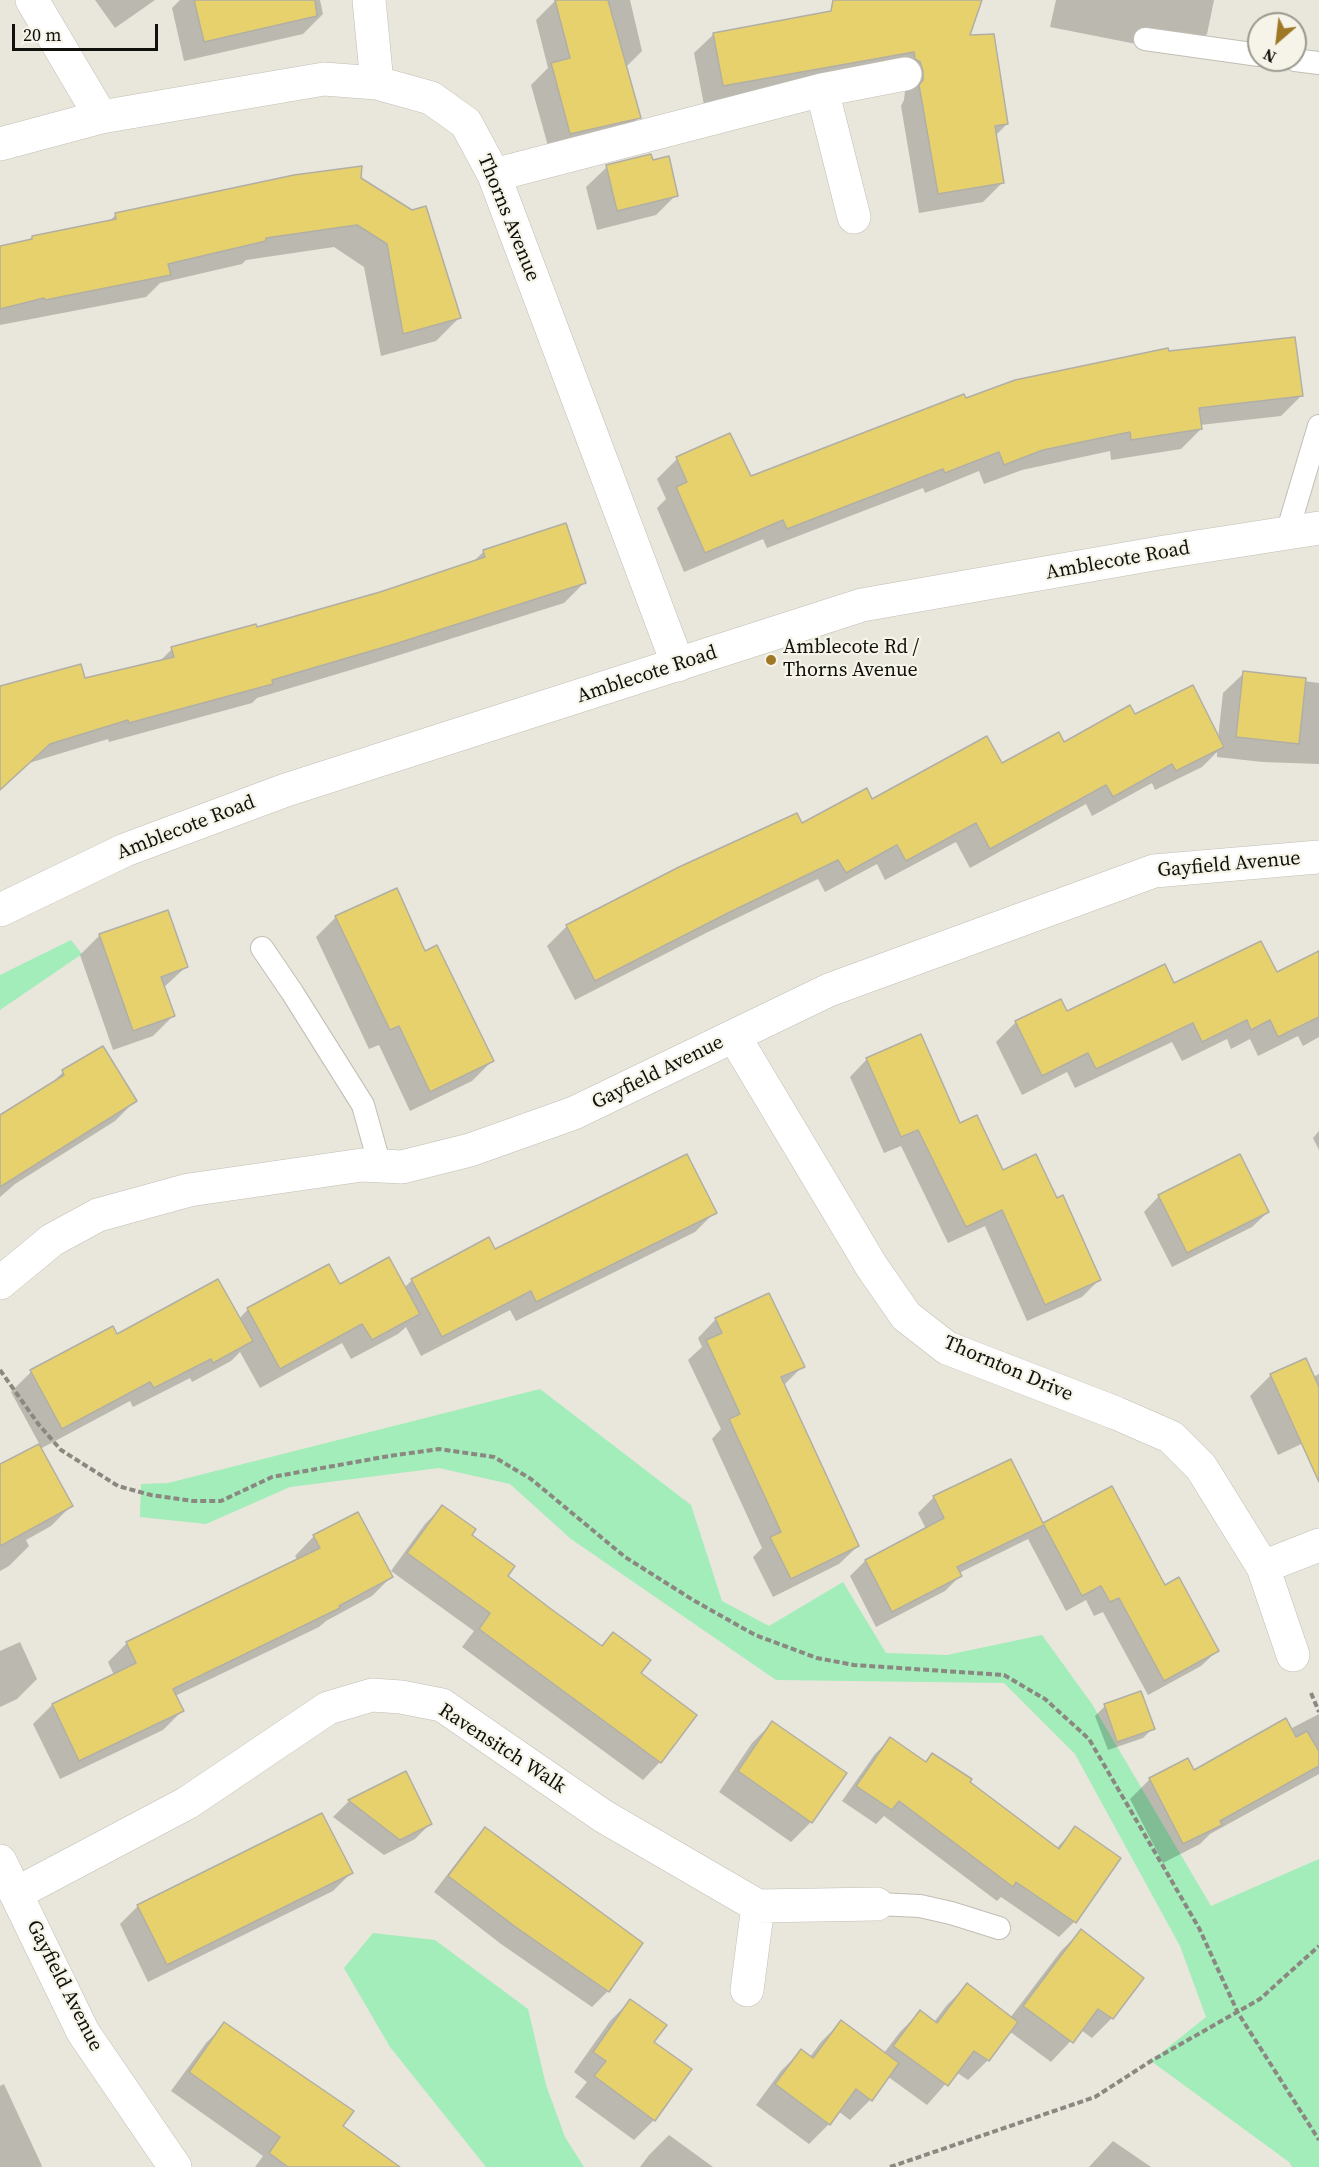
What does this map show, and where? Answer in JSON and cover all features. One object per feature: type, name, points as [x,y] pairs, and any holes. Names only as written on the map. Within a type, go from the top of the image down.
[{"type":"street","points":[[32,0],[101,117]]},
{"type":"street","points":[[369,0],[377,83]]},
{"type":"street","points":[[494,175],[822,90],[905,74]]},
{"type":"street","name":"Thorns Avenue","points":[[0,144],[101,117],[324,79],[377,83],[431,98],[466,123],[494,175],[678,665]]},
{"type":"street","points":[[822,90],[855,217]]},
{"type":"street","name":"Amblecote Road","points":[[0,910],[125,850],[286,790],[862,605],[1319,528]]},
{"type":"street","name":"Gayfield Avenue","points":[[0,1283],[52,1240],[98,1215],[189,1190],[362,1165],[402,1167],[470,1150],[574,1113],[829,990],[1154,871],[1319,857]]},
{"type":"street","name":"Thornton Drive","points":[[734,1036],[872,1267],[906,1316],[947,1348],[1172,1437],[1201,1467],[1263,1567],[1293,1654]]},
{"type":"street","points":[[1263,1567],[1319,1545]]},
{"type":"street","name":"Ravensitch Walk","points":[[17,1893],[186,1803],[328,1708],[372,1695],[401,1697],[442,1705],[603,1816],[758,1906]]},
{"type":"street","name":"Gayfield Avenue","points":[[0,1861],[83,2032],[175,2167]]},
{"type":"street","points":[[747,1990],[758,1906],[877,1904]]},
{"type":"lane","points":[[1145,39],[1247,53]]},
{"type":"lane","points":[[1287,533],[1319,426]]},
{"type":"lane","points":[[262,948],[363,1105],[380,1166]]},
{"type":"lane","points":[[877,1904],[920,1906],[999,1928]]},
{"type":"path","points":[[0,1370],[39,1425],[61,1450],[118,1486],[151,1495],[193,1501],[221,1501],[272,1477],[389,1456],[439,1449],[494,1457],[531,1479],[625,1557],[693,1600],[755,1635],[817,1658],[854,1665],[1004,1675],[1045,1699],[1089,1739],[1199,1928],[1238,2013],[1319,2140]]},
{"type":"path","points":[[890,2167],[1095,2097],[1151,2061],[1260,2000],[1319,1946]]},
{"type":"green space","points":[[71,940],[82,954],[0,1010],[0,975]]},
{"type":"green space","points":[[540,1389],[691,1505],[722,1601],[769,1626],[843,1582],[886,1653],[947,1655],[1042,1635],[1092,1704],[1211,1906],[1319,1859],[1319,2167],[1292,2167],[1289,2162],[1151,2061],[1206,2017],[1180,1946],[1075,1754],[1004,1683],[776,1680],[571,1539],[510,1484],[439,1468],[290,1487],[206,1524],[140,1517],[141,1484],[168,1483]]},
{"type":"green space","points":[[373,1933],[435,1940],[528,2009],[546,2085],[565,2137],[584,2167],[486,2167],[390,2047],[344,1968]]},
{"type":"building","points":[[194,0],[315,0],[317,16],[204,42]]},
{"type":"building","points":[[555,0],[608,0],[641,118],[570,134],[551,63],[570,58]]},
{"type":"building","points":[[833,0],[982,0],[970,35],[994,34],[1008,124],[995,126],[1004,183],[938,194],[919,85],[923,80],[923,71],[920,62],[915,59],[914,52],[723,86],[713,33],[831,11]]},
{"type":"building","points":[[651,154],[653,160],[669,156],[678,196],[617,211],[606,165]]},
{"type":"building","points":[[362,166],[361,178],[412,210],[426,206],[461,318],[403,334],[387,244],[357,225],[266,238],[266,241],[168,264],[171,275],[45,300],[44,298],[0,309],[0,246],[32,239],[32,236],[116,219],[115,213],[294,175]]},
{"type":"building","points":[[1295,337],[1303,396],[1199,408],[1202,429],[1131,440],[1130,432],[1043,450],[1004,465],[999,452],[945,473],[943,469],[787,529],[783,520],[705,553],[676,487],[687,482],[676,457],[730,433],[751,476],[964,394],[966,398],[1015,380],[1168,348],[1169,351]]},
{"type":"building","points":[[566,523],[586,583],[395,644],[272,680],[273,684],[129,723],[128,720],[50,744],[0,790],[0,686],[81,664],[85,678],[174,657],[171,647],[256,624],[257,627],[380,592],[485,557],[483,550]]},
{"type":"building","points":[[1243,671],[1306,678],[1299,744],[1236,737]]},
{"type":"building","points":[[1193,685],[1224,747],[1176,771],[1172,764],[1113,797],[1106,785],[990,849],[976,823],[906,861],[897,845],[846,873],[838,860],[595,981],[566,925],[679,867],[797,813],[802,823],[867,788],[872,799],[987,736],[1002,763],[1059,732],[1064,742],[1130,705],[1135,714]]},
{"type":"building","points":[[397,888],[425,951],[437,945],[494,1061],[430,1092],[399,1026],[390,1030],[335,916]]},
{"type":"building","points":[[168,910],[188,967],[161,977],[175,1016],[133,1031],[99,934]]},
{"type":"building","points":[[1261,941],[1277,972],[1319,951],[1319,1017],[1278,1037],[1270,1020],[1251,1030],[1247,1020],[1202,1042],[1193,1023],[1096,1069],[1088,1053],[1042,1076],[1015,1021],[1061,999],[1067,1011],[1165,964],[1174,983]]},
{"type":"building","points":[[921,1034],[960,1123],[977,1115],[1003,1170],[1036,1154],[1057,1198],[1063,1195],[1101,1280],[1045,1305],[1002,1210],[966,1227],[918,1130],[901,1137],[866,1058]]},
{"type":"building","points":[[103,1046],[137,1101],[0,1187],[0,1115],[64,1075],[62,1070]]},
{"type":"building","points":[[687,1154],[717,1213],[536,1302],[531,1291],[442,1337],[411,1279],[489,1237],[495,1249]]},
{"type":"building","points":[[1240,1154],[1269,1212],[1187,1253],[1158,1195]]},
{"type":"building","points":[[389,1257],[420,1314],[372,1340],[362,1324],[280,1369],[247,1308],[329,1264],[340,1284]]},
{"type":"building","points":[[218,1279],[253,1341],[213,1363],[211,1359],[154,1388],[150,1382],[62,1429],[30,1370],[113,1326],[117,1334]]},
{"type":"building","points":[[769,1293],[805,1367],[781,1377],[859,1546],[791,1579],[770,1537],[781,1532],[729,1419],[740,1414],[706,1340],[722,1333],[715,1318]]},
{"type":"building","points":[[1306,1358],[1319,1387],[1319,1482],[1270,1374]]},
{"type":"building","points":[[39,1444],[73,1506],[0,1546],[0,1464]]},
{"type":"building","points":[[1011,1459],[1043,1523],[1112,1486],[1165,1585],[1179,1577],[1219,1651],[1164,1681],[1119,1598],[1110,1602],[1101,1586],[1082,1596],[1044,1525],[957,1567],[962,1576],[892,1612],[865,1560],[944,1518],[933,1496]]},
{"type":"building","points":[[442,1505],[476,1529],[472,1535],[515,1566],[508,1576],[551,1609],[602,1646],[613,1632],[651,1660],[641,1673],[697,1715],[661,1763],[479,1629],[490,1613],[407,1553]]},
{"type":"building","points":[[358,1512],[393,1577],[339,1606],[340,1608],[173,1689],[184,1711],[79,1761],[52,1704],[136,1663],[126,1642],[320,1548],[313,1535]]},
{"type":"building","points":[[1141,1691],[1155,1729],[1117,1742],[1104,1704]]},
{"type":"building","points":[[1286,1718],[1296,1737],[1307,1731],[1319,1751],[1319,1766],[1220,1821],[1222,1825],[1183,1844],[1149,1778],[1188,1758],[1194,1770]]},
{"type":"building","points":[[772,1721],[847,1773],[812,1823],[738,1771]]},
{"type":"building","points":[[890,1737],[926,1762],[932,1753],[972,1779],[970,1782],[1059,1849],[1075,1826],[1121,1858],[1076,1923],[1016,1882],[1013,1887],[899,1801],[892,1810],[856,1786]]},
{"type":"building","points":[[406,1771],[432,1824],[400,1840],[348,1800]]},
{"type":"building","points":[[322,1813],[353,1873],[167,1965],[137,1905]]},
{"type":"building","points":[[485,1827],[643,1943],[609,1992],[517,1928],[448,1876]]},
{"type":"building","points":[[1081,1929],[1144,1978],[1113,2019],[1098,2009],[1073,2043],[1023,2006]]},
{"type":"building","points":[[967,1983],[1018,2022],[989,2061],[974,2051],[948,2086],[893,2046],[920,2010],[937,2023]]},
{"type":"building","points":[[630,1999],[667,2025],[654,2042],[692,2069],[655,2121],[594,2076],[606,2061],[593,2052]]},
{"type":"building","points":[[841,2020],[899,2063],[872,2101],[856,2089],[830,2125],[775,2084],[801,2049],[813,2058]]},
{"type":"building","points":[[224,2022],[354,2111],[343,2126],[400,2167],[288,2167],[269,2153],[280,2137],[189,2072]]},
{"type":"place","name":"Amblecote Rd / Thorns Avenue","points":[[771,660]]}]
